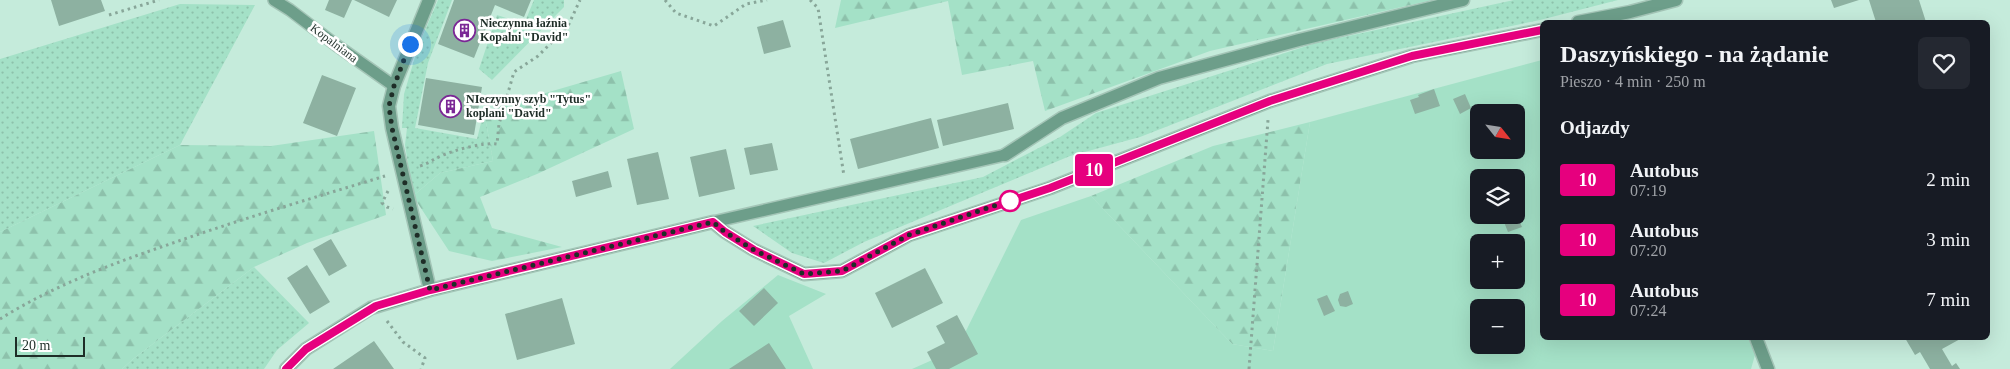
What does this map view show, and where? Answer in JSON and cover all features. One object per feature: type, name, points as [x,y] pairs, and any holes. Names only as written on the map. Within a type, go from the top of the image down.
[{"type":"street","points":[[429,0],[394,86],[389,106],[392,128],[430,290]]},
{"type":"street","points":[[1005,155],[1062,118],[1159,78],[1299,40],[1463,0]]},
{"type":"street","points":[[1600,20],[1632,17],[1676,0]]},
{"type":"street","points":[[286,369],[306,349],[376,306],[430,290],[713,222],[754,250],[804,274],[842,271],[909,235],[1050,188],[1270,101],[1412,56],[1540,30]]},
{"type":"street","points":[[1757,340],[1768,369]]},
{"type":"lane","name":"Kopalniana","points":[[274,0],[394,86]]},
{"type":"lane","points":[[713,222],[1005,155]]},
{"type":"path","points":[[109,15],[159,0]]},
{"type":"path","points":[[416,167],[432,162],[441,156],[488,143],[497,144],[499,124],[514,72],[538,56],[568,26],[580,0]]},
{"type":"path","points":[[665,0],[676,13],[714,26],[746,4],[767,0]]},
{"type":"path","points":[[810,0],[818,8],[846,191]]},
{"type":"path","points":[[1249,369],[1270,101]]},
{"type":"path","points":[[0,319],[29,301],[109,265],[222,226],[391,174]]},
{"type":"path","points":[[376,306],[403,342],[425,358],[421,369]]},
{"type":"green space","points":[[438,0],[452,0],[428,63],[415,128],[477,139],[484,111],[493,161],[440,173],[413,196],[405,145],[407,128],[402,128],[404,94],[418,47]]},
{"type":"green space","points":[[534,0],[564,0],[564,7],[492,80],[479,69],[497,15],[524,24]]},
{"type":"green space","points":[[841,0],[1432,0],[1210,51],[1045,111],[1033,61],[962,75],[948,1],[835,28]]},
{"type":"green space","points":[[1514,0],[1618,0],[1540,20],[1327,64],[1140,137],[1070,156],[864,242],[824,263],[792,253],[753,226],[983,177],[1060,137],[1096,113],[1316,43]]},
{"type":"green space","points":[[180,4],[255,5],[180,145],[0,232],[0,59]]},
{"type":"green space","points":[[1540,61],[1540,340],[1749,340],[1755,355],[1751,369],[912,369],[957,349],[1021,220],[1091,196],[1232,344],[1273,351],[1310,122]]},
{"type":"green space","points":[[621,71],[634,129],[537,174],[480,197],[492,228],[562,247],[492,261],[449,251],[413,196],[440,173],[493,161],[484,111]]},
{"type":"green space","points":[[1310,122],[1273,351],[1232,344],[1091,196],[1213,146]]},
{"type":"green space","points":[[374,131],[386,215],[307,243],[254,267],[122,369],[0,369],[0,232],[180,145],[271,146]]},
{"type":"green space","points":[[254,267],[309,323],[277,350],[264,369],[122,369],[133,359]]},
{"type":"green space","points":[[778,275],[826,294],[789,316],[813,369],[670,369],[722,321]]},
{"type":"building","points":[[51,0],[101,0],[105,11],[59,26]]},
{"type":"building","points":[[329,0],[352,0],[344,18],[325,10]]},
{"type":"building","points":[[354,0],[397,0],[389,17]]},
{"type":"building","name":"Nieczynna łaźnia Kopalni \"David\"","points":[[454,0],[531,0],[524,17],[495,5],[474,58],[438,44]]},
{"type":"building","points":[[1831,0],[1859,0],[1834,8]]},
{"type":"building","points":[[1869,0],[1919,0],[1925,20],[1875,20]]},
{"type":"building","points":[[783,20],[791,47],[764,54],[757,27]]},
{"type":"building","points":[[322,75],[356,88],[337,136],[303,123]]},
{"type":"building","name":"NIeczynny szyb \"Tytus\" koplani \"David\"","points":[[426,78],[482,87],[474,135],[418,125]]},
{"type":"building","points":[[1434,89],[1440,106],[1415,114],[1410,100]]},
{"type":"building","points":[[1465,94],[1470,109],[1460,114],[1453,99]]},
{"type":"building","points":[[1008,103],[1014,129],[943,146],[937,120]]},
{"type":"building","points":[[931,118],[939,148],[858,169],[850,139]]},
{"type":"building","points":[[772,143],[778,170],[750,175],[744,148]]},
{"type":"building","points":[[726,149],[735,189],[699,197],[690,157]]},
{"type":"building","points":[[658,152],[669,199],[637,205],[627,159]]},
{"type":"building","points":[[608,171],[612,187],[576,197],[572,181]]},
{"type":"building","points":[[1505,224],[1521,224],[1522,227],[1508,232]]},
{"type":"building","points":[[331,239],[347,266],[329,276],[313,249]]},
{"type":"building","points":[[307,265],[330,302],[310,314],[287,278]]},
{"type":"building","points":[[925,268],[943,303],[892,328],[875,293]]},
{"type":"building","points":[[764,288],[778,303],[754,326],[739,311]]},
{"type":"building","points":[[1348,291],[1353,304],[1346,307],[1340,306],[1338,300],[1340,294]]},
{"type":"building","points":[[1327,295],[1335,311],[1324,316],[1317,299]]},
{"type":"building","points":[[562,298],[575,344],[517,360],[505,314]]},
{"type":"building","points":[[957,315],[978,354],[949,369],[936,369],[927,352],[945,343],[936,326]]},
{"type":"building","points":[[1906,340],[1958,340],[1942,349],[1952,366],[1956,363],[1960,369],[1930,369],[1920,352],[1915,355]]},
{"type":"building","points":[[374,341],[394,369],[333,369]]},
{"type":"building","points":[[769,343],[786,369],[729,369]]},
{"type":"bus line","name":"10","points":[[286,369],[306,349],[376,306],[430,290],[713,222],[754,250],[804,274],[842,271],[909,235],[1050,188],[1270,101],[1412,56],[1540,30]]},
{"type":"place","name":"Nieczynna łaźnia Kopalni \"David\"","points":[[464,30]]},
{"type":"place","name":"NIeczynny szyb \"Tytus\" koplani \"David\"","points":[[450,106]]},
{"type":"route","points":[[410,44],[394,86],[389,106],[392,128],[430,290],[713,222],[754,250],[804,274],[842,271],[909,235],[1014,199],[1010,201]]}]
